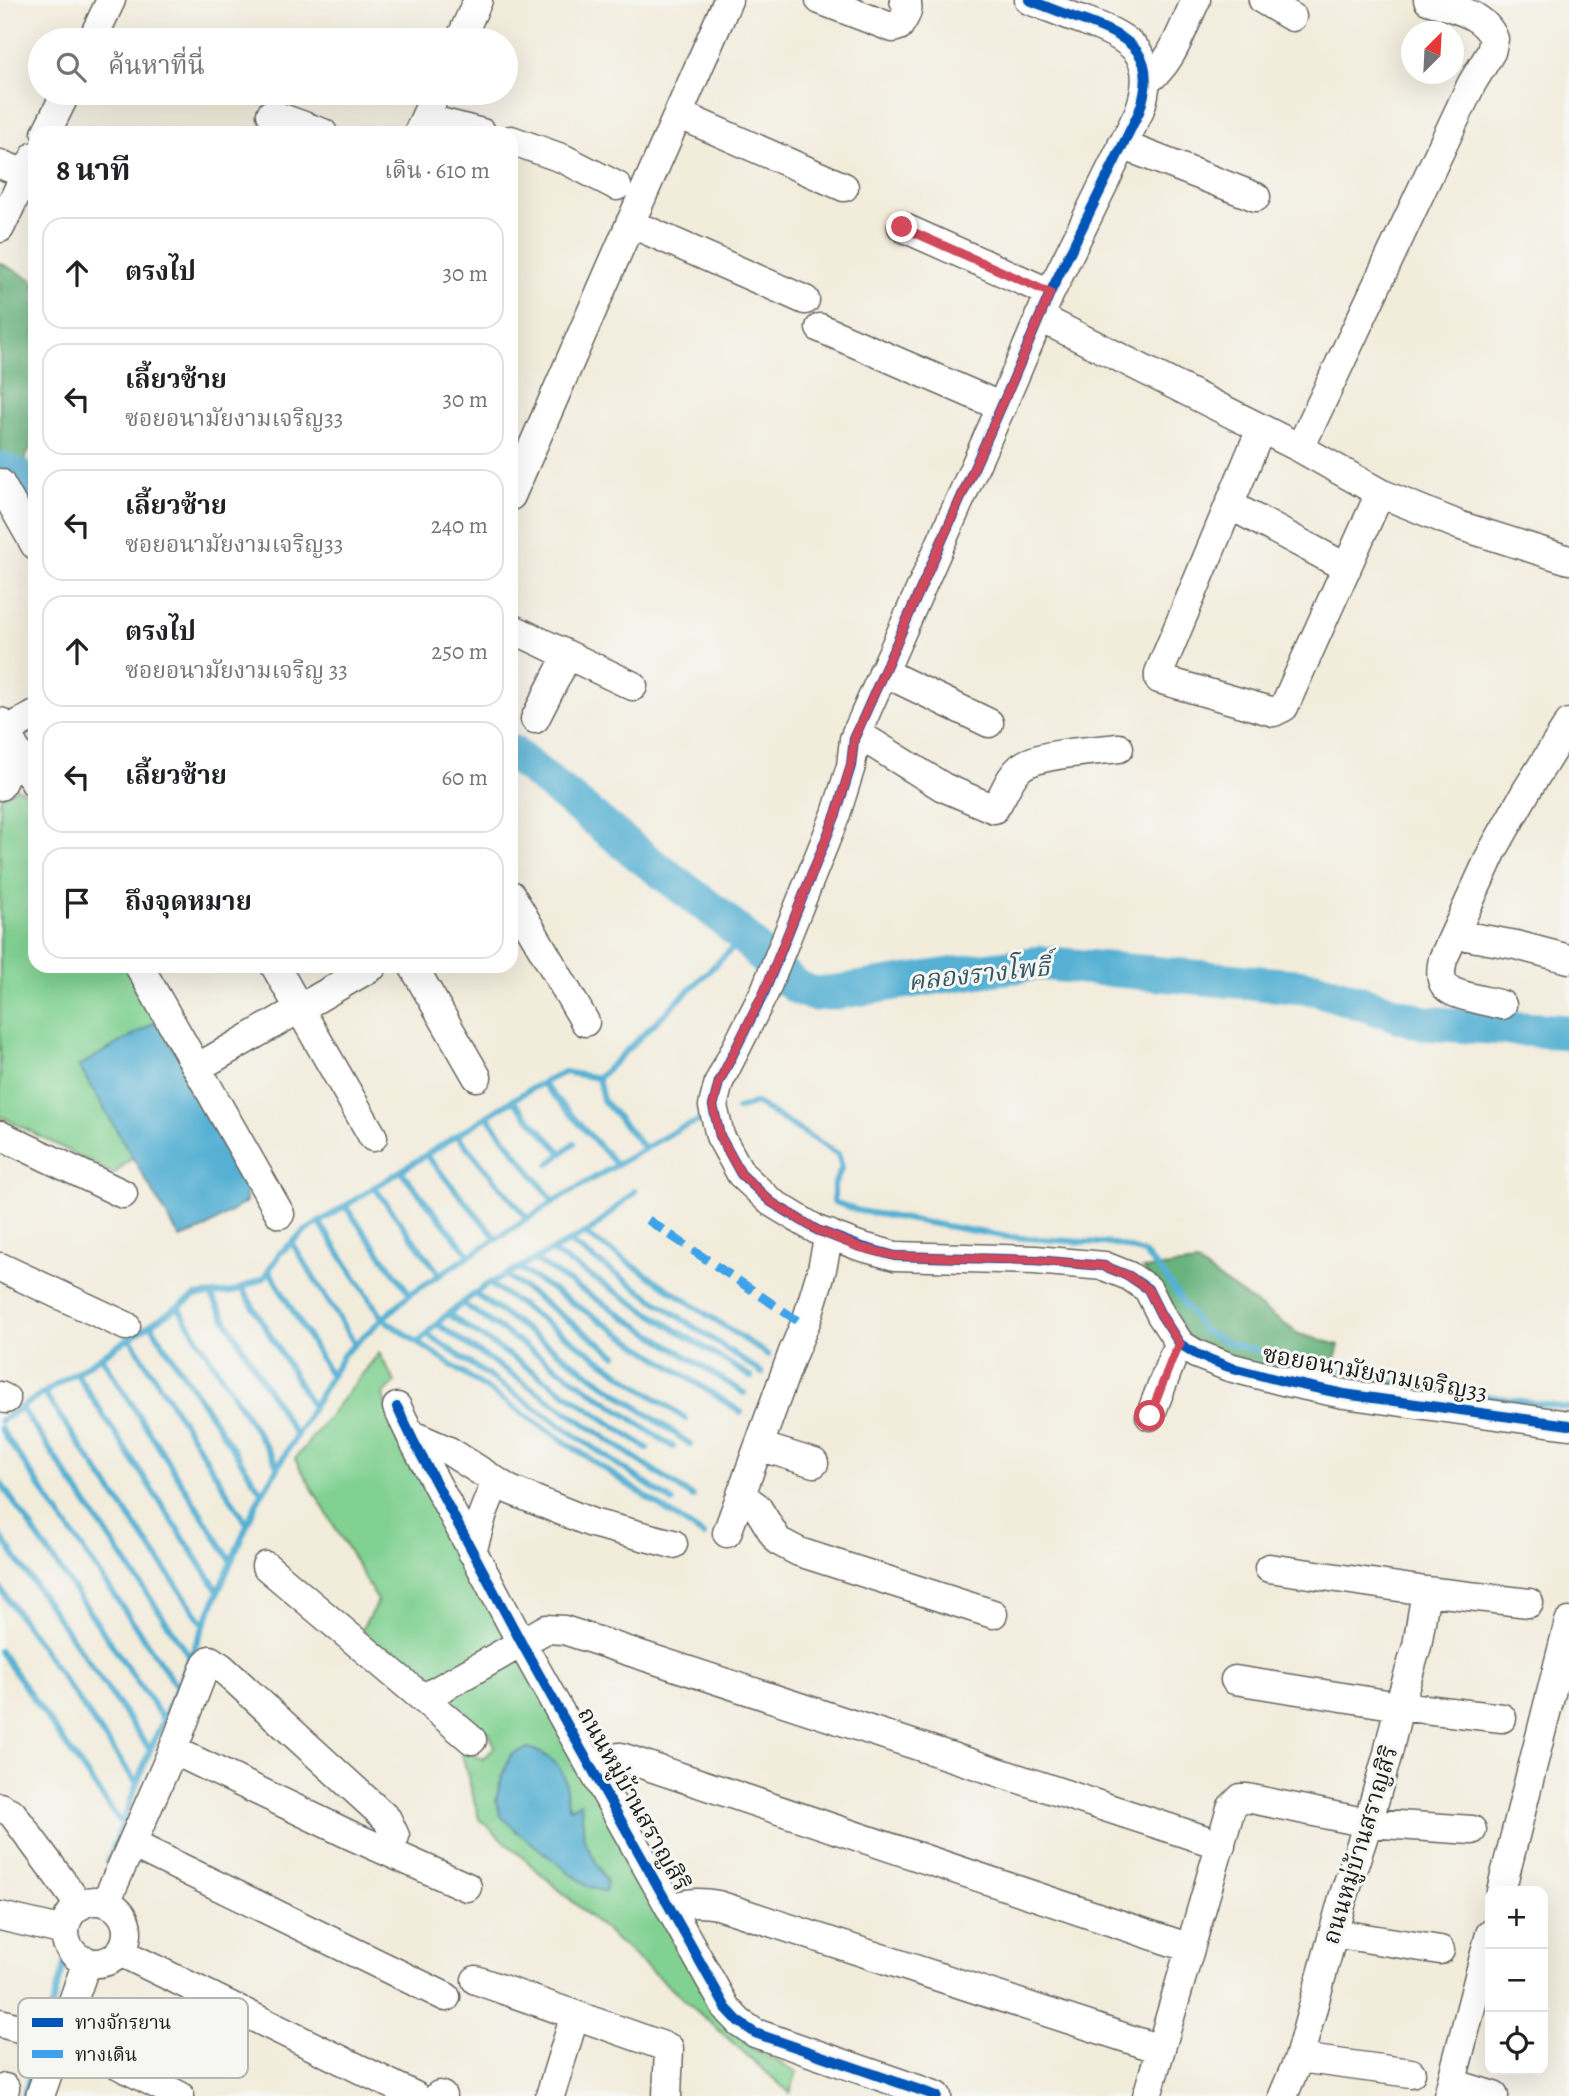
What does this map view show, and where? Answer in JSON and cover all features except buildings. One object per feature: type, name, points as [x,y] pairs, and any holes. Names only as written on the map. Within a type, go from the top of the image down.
[{"type":"street","points":[[98,28],[111,0]]},
{"type":"street","points":[[465,28],[478,0]]},
{"type":"street","points":[[518,480],[728,0]]},
{"type":"street","points":[[820,0],[892,28],[899,26],[908,10],[904,0]]},
{"type":"street","points":[[1030,0],[1070,7],[1126,40],[1138,51],[1147,80],[1155,76],[1168,59],[1196,0]]},
{"type":"street","points":[[1263,0],[1292,18]]},
{"type":"street","points":[[1300,448],[1472,83],[1491,52],[1494,39],[1477,9],[1428,0]]},
{"type":"street","name":"ซอยอนามัยงามเจริญ33","points":[[1147,80],[1139,112],[1045,305],[856,733],[851,765],[836,814],[765,990],[719,1082],[713,1106],[720,1136],[741,1174],[771,1202],[817,1230],[859,1247],[895,1256],[1035,1260],[1104,1266],[1129,1276],[1148,1289],[1180,1344],[1196,1354],[1228,1367],[1344,1394],[1569,1425]]},
{"type":"street","points":[[50,126],[60,105]]},
{"type":"street","points":[[421,126],[431,105]]},
{"type":"street","points":[[271,114],[304,126]]},
{"type":"street","points":[[678,114],[844,187]]},
{"type":"street","points":[[518,143],[564,159],[617,186]]},
{"type":"street","points":[[1122,145],[1256,197]]},
{"type":"street","points":[[0,164],[20,172],[28,165]]},
{"type":"street","points":[[0,228],[28,170]]},
{"type":"street","points":[[630,223],[805,300]]},
{"type":"street","points":[[902,227],[1380,493],[1461,526],[1569,560]]},
{"type":"street","points":[[820,328],[1002,407]]},
{"type":"street","points":[[1261,429],[1159,673],[1159,679],[1274,712],[1284,707],[1380,493]]},
{"type":"street","points":[[0,483],[28,533]]},
{"type":"street","points":[[1230,505],[1347,568]]},
{"type":"street","points":[[518,632],[634,686]]},
{"type":"street","points":[[535,719],[567,656]]},
{"type":"street","points":[[883,672],[989,723]]},
{"type":"street","points":[[0,786],[7,735],[28,720]]},
{"type":"street","points":[[1502,1005],[1451,993],[1444,987],[1440,971],[1493,850],[1569,723]]},
{"type":"street","points":[[856,733],[943,787],[994,809],[1020,768],[1036,759],[1119,748]]},
{"type":"street","points":[[7,735],[28,771]]},
{"type":"street","points":[[518,907],[585,1022]]},
{"type":"street","points":[[1455,934],[1516,945],[1569,960]]},
{"type":"street","points":[[143,973],[280,1214]]},
{"type":"street","points":[[279,973],[373,1137]]},
{"type":"street","points":[[197,1068],[361,973]]},
{"type":"street","points":[[417,973],[477,1077]]},
{"type":"street","points":[[0,1135],[124,1194]]},
{"type":"street","points":[[727,1533],[810,1308],[829,1234]]},
{"type":"street","points":[[0,1267],[126,1326]]},
{"type":"street","points":[[1150,1416],[1180,1344]]},
{"type":"street","name":"ถนนหมู่บ้านสราญสิริ","points":[[397,1407],[522,1644],[726,2008],[739,2022],[774,2041],[937,2096]]},
{"type":"street","points":[[410,1434],[449,1451],[510,1490],[592,1523],[673,1544]]},
{"type":"street","points":[[759,1446],[814,1463]]},
{"type":"street","points":[[472,1552],[496,1481]]},
{"type":"street","points":[[741,1495],[757,1507],[778,1541],[799,1552],[993,1615]]},
{"type":"street","points":[[266,1566],[472,1740]]},
{"type":"street","points":[[1269,1568],[1529,1603]]},
{"type":"street","name":"ถนนหมู่บ้านสราญสิริ","points":[[1283,2096],[1299,2058],[1332,1933],[1388,1753],[1417,1646],[1426,1591]]},
{"type":"street","points":[[1502,1886],[1569,1622]]},
{"type":"street","points":[[424,1698],[546,1629],[564,1630],[1221,1845]]},
{"type":"street","points":[[0,1807],[12,1813],[93,1904],[114,1907],[121,1914],[126,1923],[125,1944],[112,1958],[103,1962],[88,1961],[74,1954],[68,1945],[65,1931],[70,1916],[93,1904],[132,1844],[173,1750],[206,1664],[210,1660],[387,1819],[395,1836],[391,1845],[377,1847]]},
{"type":"street","points":[[1235,1680],[1399,1706],[1502,1718]]},
{"type":"street","points":[[173,1750],[467,1887]]},
{"type":"street","points":[[591,1765],[605,1759],[621,1758],[1190,1948]]},
{"type":"street","points":[[1147,2096],[1231,1808],[1241,1798],[1266,1800],[1368,1823],[1472,1830]]},
{"type":"street","points":[[132,1844],[446,1997]]},
{"type":"street","points":[[670,1908],[700,1902],[718,1905],[1160,2049]]},
{"type":"street","points":[[0,1916],[65,1931]]},
{"type":"street","points":[[1332,1933],[1440,1950]]},
{"type":"street","points":[[1486,1949],[1450,2090],[1494,2096]]},
{"type":"street","points":[[120,1952],[220,1998]]},
{"type":"street","points":[[75,1998],[88,1961]]},
{"type":"street","points":[[476,1980],[668,2048],[667,2096]]},
{"type":"street","points":[[248,2011],[432,2096]]},
{"type":"street","points":[[550,2096],[575,2015]]},
{"type":"street","points":[[0,2024],[18,2028]]},
{"type":"street","points":[[1299,2058],[1411,2073]]},
{"type":"street","points":[[40,2096],[46,2078]]},
{"type":"street","points":[[145,2078],[180,2096]]},
{"type":"green space","points":[[0,263],[28,277],[28,452],[24,461],[28,463],[28,473],[0,460]]},
{"type":"green space","points":[[17,788],[28,794],[28,973],[133,973],[158,1018],[154,1023],[80,1066],[133,1157],[114,1174],[0,1116],[2,796]]},
{"type":"green space","points":[[1197,1263],[1299,1334],[1339,1345],[1329,1382],[1228,1358],[1187,1338],[1172,1305],[1143,1269]]},
{"type":"green space","points":[[379,1353],[395,1382],[383,1394],[385,1403],[721,2017],[752,2048],[797,2072],[790,2093],[479,1819],[461,1750],[483,1759],[495,1746],[488,1732],[456,1714],[360,1632],[378,1601],[295,1459]]},
{"type":"water","points":[[154,1023],[162,1028],[246,1177],[246,1202],[202,1230],[180,1238],[79,1066]]},
{"type":"water","points":[[528,1748],[548,1757],[562,1772],[570,1808],[581,1802],[584,1840],[607,1882],[605,1892],[587,1886],[516,1831],[501,1816],[496,1801],[511,1754]]},
{"type":"waterway","name":"คลองรางโพธิ์","points":[[0,468],[28,481]]},
{"type":"waterway","name":"คลองรางโพธิ์","points":[[518,758],[715,912],[797,987],[813,994],[1040,963],[1315,988],[1423,1023],[1569,1032]]},
{"type":"waterway","points":[[0,1421],[195,1296],[233,1292],[264,1278],[279,1254],[304,1232],[527,1091],[564,1072],[598,1078],[744,937]]},
{"type":"waterway","points":[[598,1078],[603,1100],[645,1149]]},
{"type":"waterway","points":[[542,1083],[617,1165]]},
{"type":"waterway","points":[[512,1100],[562,1153]]},
{"type":"waterway","points":[[737,1109],[756,1103],[838,1154],[842,1167],[834,1185],[834,1202],[860,1211],[1008,1237],[1115,1244],[1144,1253],[1164,1275],[1203,1331],[1231,1344],[1382,1381],[1569,1408]]},
{"type":"waterway","points":[[487,1116],[554,1202]]},
{"type":"waterway","points":[[108,1862],[145,1762],[256,1504],[344,1354],[410,1294],[558,1199],[680,1128],[706,1119]]},
{"type":"waterway","points":[[457,1135],[528,1219]]},
{"type":"waterway","points":[[549,1164],[574,1143]]},
{"type":"waterway","points":[[426,1155],[497,1239]]},
{"type":"waterway","points":[[401,1171],[470,1256]]},
{"type":"waterway","points":[[374,1187],[440,1275]]},
{"type":"waterway","points":[[419,1342],[443,1318],[485,1286],[593,1229],[635,1191]]},
{"type":"waterway","points":[[345,1206],[410,1294]]},
{"type":"waterway","points":[[319,1222],[383,1319],[704,1536]]},
{"type":"waterway","points":[[584,1233],[768,1355]]},
{"type":"waterway","points":[[569,1242],[762,1373]]},
{"type":"waterway","points":[[292,1243],[355,1344]]},
{"type":"waterway","points":[[551,1251],[751,1377]]},
{"type":"waterway","points":[[535,1260],[744,1393]]},
{"type":"waterway","points":[[519,1268],[741,1412]]},
{"type":"waterway","points":[[269,1270],[331,1376]]},
{"type":"waterway","points":[[506,1275],[616,1355]]},
{"type":"waterway","points":[[490,1284],[686,1419]]},
{"type":"waterway","points":[[242,1288],[313,1407]]},
{"type":"waterway","points":[[475,1294],[690,1444]]},
{"type":"waterway","points":[[211,1295],[296,1436]]},
{"type":"waterway","points":[[462,1303],[673,1447]]},
{"type":"waterway","points":[[178,1307],[278,1466]]},
{"type":"waterway","points":[[448,1314],[647,1448]]},
{"type":"waterway","points":[[437,1324],[693,1497]]},
{"type":"waterway","points":[[151,1325],[262,1493]]},
{"type":"waterway","points":[[427,1334],[673,1502]]},
{"type":"waterway","points":[[130,1338],[247,1524]]},
{"type":"waterway","points":[[101,1356],[231,1561]]},
{"type":"waterway","points":[[76,1373],[218,1591]]},
{"type":"waterway","points":[[44,1393],[204,1625]]},
{"type":"waterway","points":[[21,1407],[190,1657]]},
{"type":"waterway","points":[[0,1428],[177,1687]]},
{"type":"waterway","points":[[0,1482],[163,1719]]},
{"type":"waterway","points":[[0,1535],[150,1750]]},
{"type":"waterway","points":[[0,1588],[137,1784]]},
{"type":"waterway","points":[[0,1651],[123,1826]]},
{"type":"waterway","points":[[54,1998],[65,1963]]},
{"type":"waterway","points":[[24,2096],[29,2078]]},
{"type":"marked path","points":[[648,1220],[804,1325]]},
{"type":"cycle path","points":[[1029,0],[1117,35],[1138,52],[1144,63],[1146,77],[1139,112],[1050,293],[854,739],[851,766],[836,814],[765,991],[719,1082],[713,1106],[720,1136],[741,1174],[771,1202],[817,1230],[859,1246],[895,1256],[1035,1260],[1104,1266],[1129,1276],[1148,1289],[1180,1344],[1196,1354],[1229,1367],[1344,1394],[1569,1425]]},
{"type":"cycle path","points":[[397,1407],[522,1644],[726,2008],[739,2022],[755,2033],[937,2096]]},
{"type":"route","points":[[902,227],[1050,293],[854,739],[851,765],[836,814],[765,990],[719,1082],[713,1106],[720,1136],[741,1174],[771,1202],[817,1230],[859,1247],[895,1256],[1035,1260],[1104,1266],[1129,1276],[1148,1289],[1180,1344],[1150,1416]]}]
